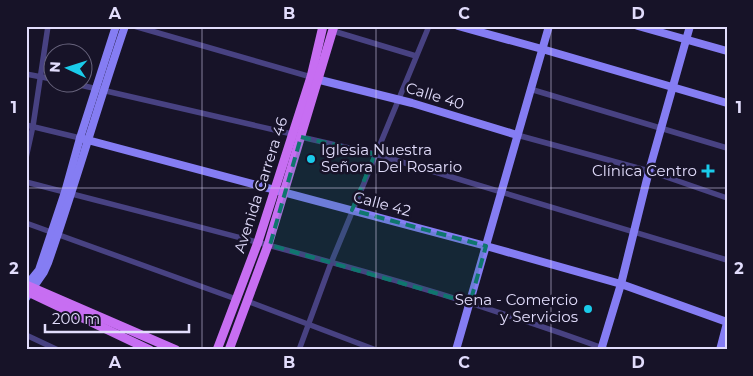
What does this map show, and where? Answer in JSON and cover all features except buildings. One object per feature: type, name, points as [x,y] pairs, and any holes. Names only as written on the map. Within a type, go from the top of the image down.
[{"type":"main road","name":"Avenida Carrera 46","points":[[315,78],[320,27]]},
{"type":"main road","name":"Avenida Carrera 46","points":[[217,350],[279,190],[333,29]]},
{"type":"main road","name":"Avenida Carrera 46","points":[[229,350],[268,245],[279,190]]},
{"type":"main road","points":[[28,289],[150,350]]},
{"type":"main road","points":[[28,289],[176,350]]},
{"type":"street","points":[[26,158],[33,126],[48,26]]},
{"type":"street","points":[[28,289],[44,272],[99,90],[116,26]]},
{"type":"street","points":[[99,90],[124,26]]},
{"type":"street","name":"Calle 40","points":[[134,26],[315,78],[399,99],[517,135],[649,171],[727,198]]},
{"type":"street","points":[[299,350],[352,210],[429,26]]},
{"type":"street","points":[[458,26],[674,87],[727,104]]},
{"type":"street","points":[[456,350],[549,26]]},
{"type":"street","points":[[638,26],[727,51]]},
{"type":"street","points":[[26,182],[258,242],[470,303],[603,349],[649,171],[690,26]]},
{"type":"street","points":[[333,29],[416,56]]},
{"type":"street","points":[[26,74],[41,77]]},
{"type":"street","points":[[92,88],[375,154],[727,260]]},
{"type":"street","points":[[530,89],[727,148]]},
{"type":"street","name":"Calle 42","points":[[26,125],[279,190],[621,284],[727,323]]},
{"type":"street","points":[[26,223],[236,299]]},
{"type":"street","points":[[247,301],[376,350]]},
{"type":"street","points":[[720,350],[727,323]]},
{"type":"street","points":[[26,335],[58,350]]},
{"type":"highlighted area","points":[[301,137],[375,154],[352,210],[486,246],[470,303],[270,245]]},
{"type":"place","name":"Iglesia Nuestra Señora Del Rosario","points":[[311,159]]},
{"type":"place","name":"Clínica Centro","points":[[708,171]]},
{"type":"place","name":"Sena - Comercio y Servicios","points":[[588,309]]}]
